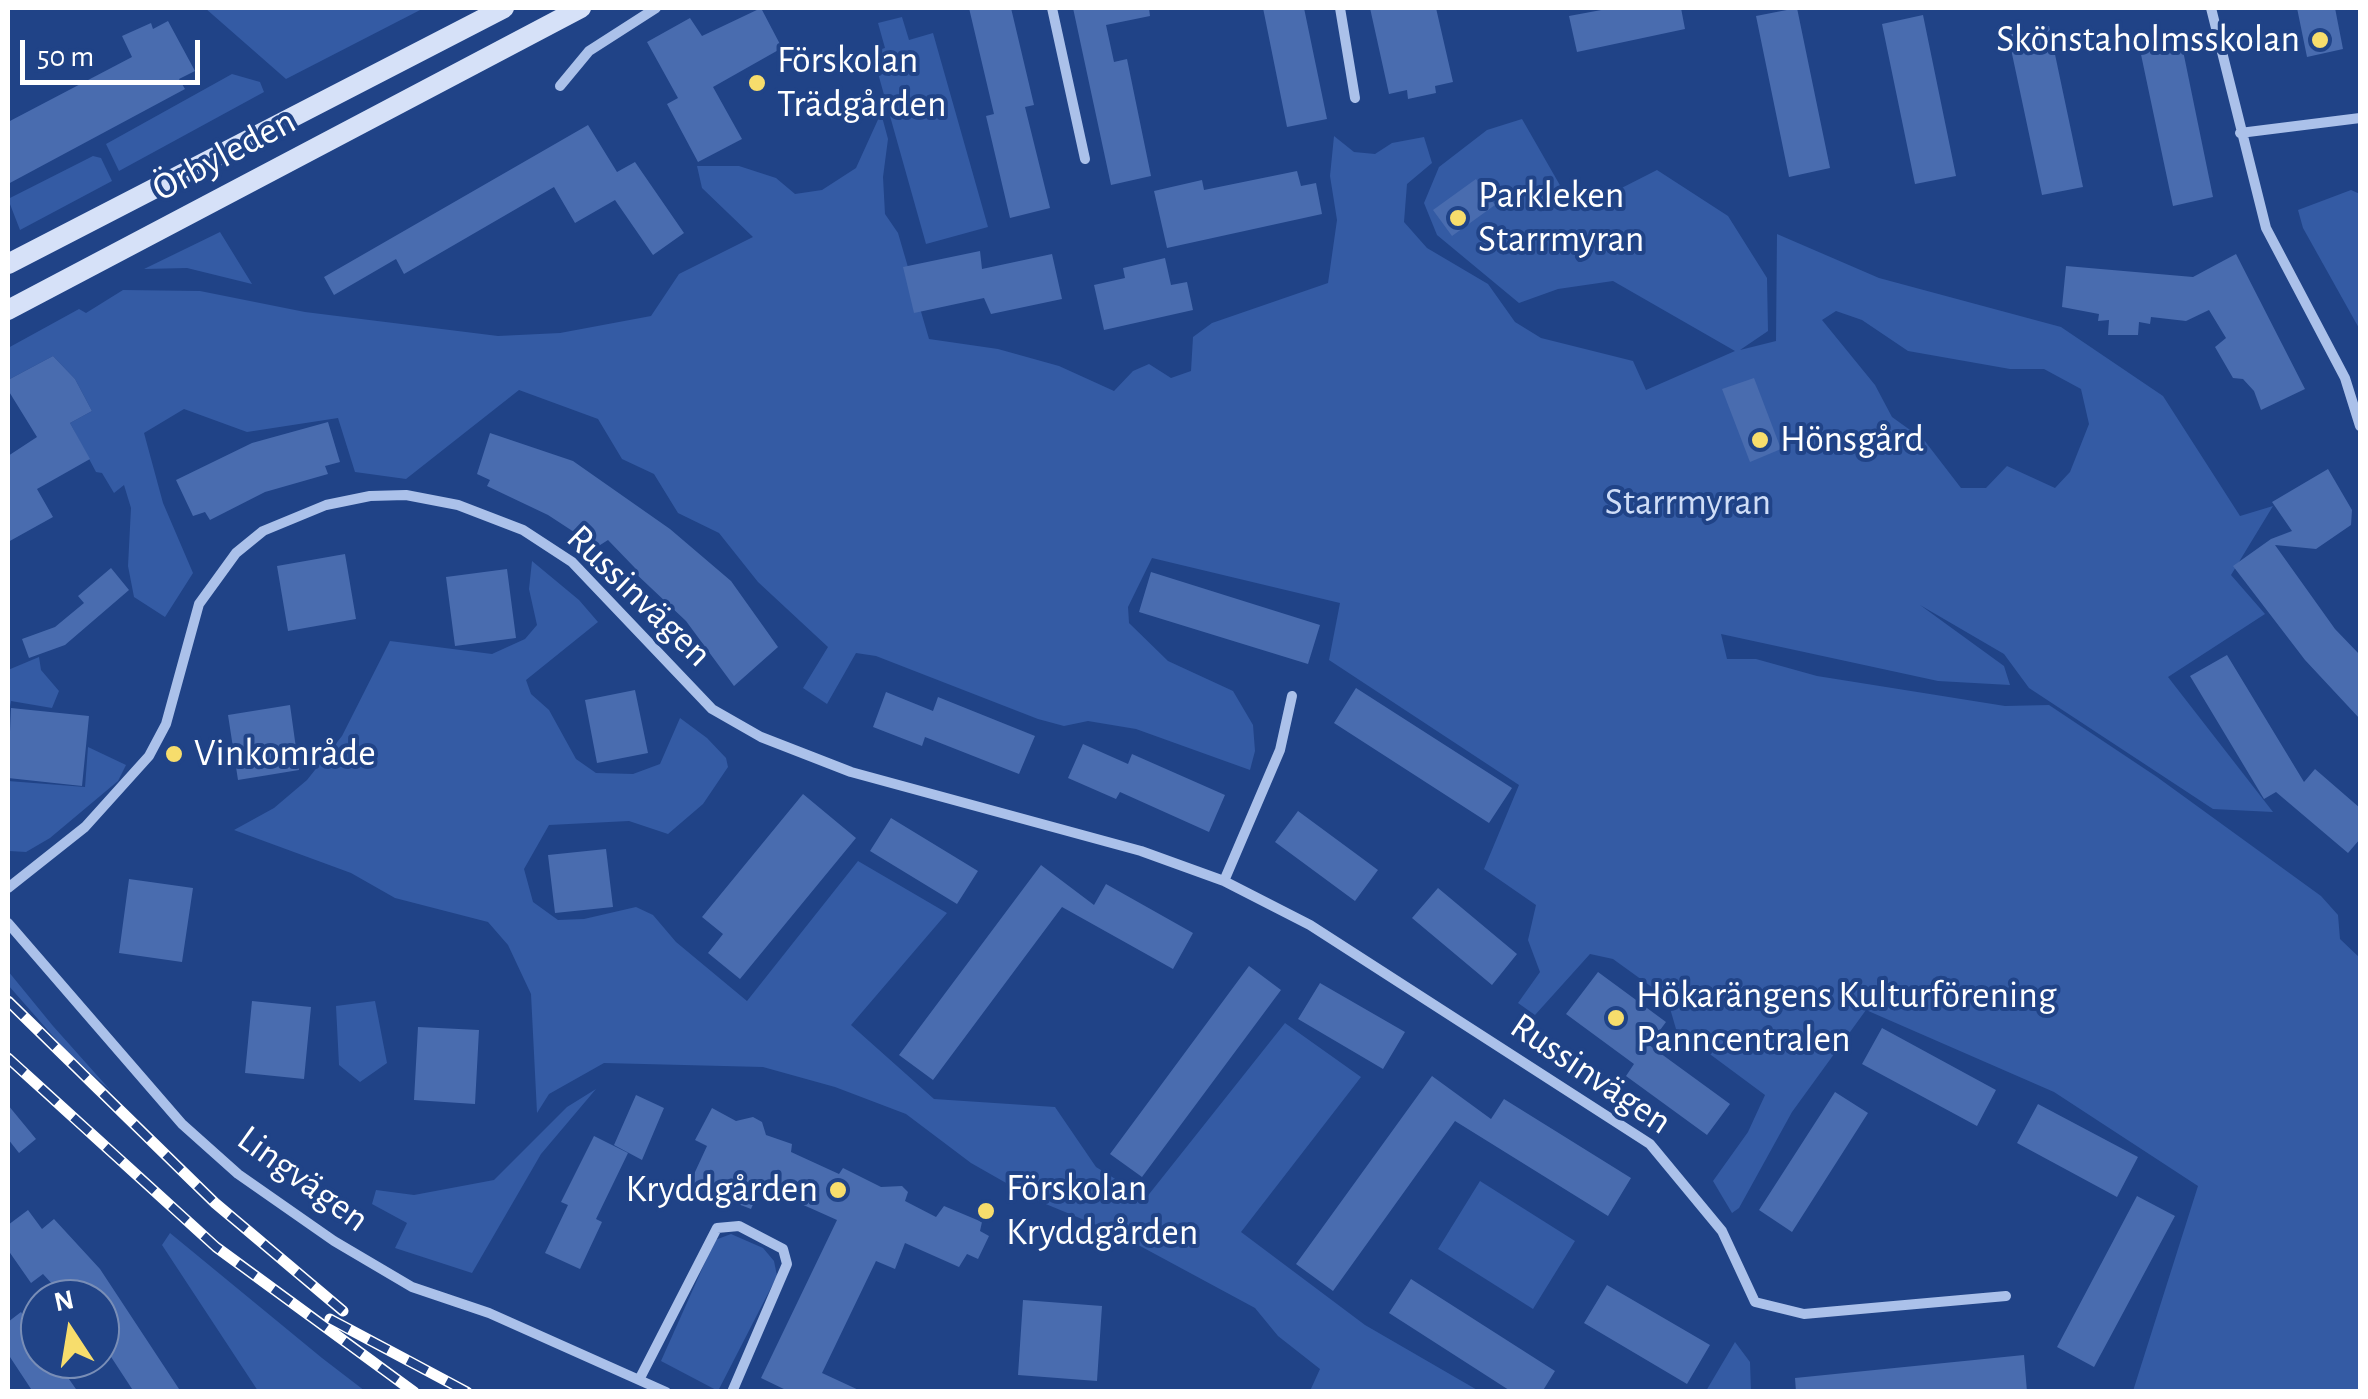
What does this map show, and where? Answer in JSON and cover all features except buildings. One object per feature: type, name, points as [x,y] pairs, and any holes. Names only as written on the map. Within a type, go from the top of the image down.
[{"type":"main road","name":"Örbyleden","points":[[8,264],[504,8]]},
{"type":"main road","name":"Örbyleden","points":[[8,310],[581,8]]},
{"type":"street","points":[[560,86],[589,51],[656,8]]},
{"type":"street","points":[[1052,8],[1085,159]]},
{"type":"street","points":[[1340,8],[1356,98]]},
{"type":"street","points":[[2211,8],[2266,228],[2345,378],[2360,426]]},
{"type":"street","points":[[2240,133],[2360,118]]},
{"type":"street","name":"Russinvägen","points":[[8,888],[85,828],[149,756],[166,724],[199,604],[236,554],[263,531],[326,505],[370,496],[406,495],[458,505],[523,530],[572,562],[712,709],[761,737],[852,772],[1141,851],[1224,881],[1310,925],[1650,1144],[1722,1231],[1756,1302],[1804,1314],[2006,1296]]},
{"type":"street","points":[[1224,881],[1280,750],[1292,696]]},
{"type":"street","name":"Lingvägen","points":[[8,922],[182,1124],[238,1174],[334,1242],[412,1287],[488,1313],[666,1392]]},
{"type":"street","points":[[640,1378],[718,1228],[739,1226],[783,1249],[787,1264],[732,1392]]},
{"type":"green space","points":[[205,8],[424,8],[286,79]]},
{"type":"green space","points":[[902,17],[909,40],[933,33],[988,227],[926,244],[872,52],[885,48],[878,23]]},
{"type":"green space","points":[[232,74],[260,82],[264,92],[119,171],[106,144]]},
{"type":"green space","name":"Starrmyran","points":[[881,113],[888,139],[883,177],[885,214],[898,233],[929,339],[998,349],[1059,366],[1114,391],[1133,371],[1149,364],[1171,378],[1191,371],[1193,337],[1212,323],[1328,283],[1337,220],[1330,176],[1334,136],[1354,152],[1375,154],[1392,143],[1424,137],[1432,163],[1407,184],[1404,222],[1427,248],[1488,284],[1515,322],[1541,338],[1633,361],[1646,390],[1735,351],[1613,281],[1558,289],[1519,303],[1437,235],[1424,203],[1439,167],[1487,130],[1522,119],[1569,201],[1592,203],[1657,170],[1728,216],[1767,278],[1768,331],[1740,350],[1776,341],[1777,234],[1879,278],[2061,327],[2163,396],[2240,516],[2273,506],[2231,575],[2265,614],[2168,677],[2273,812],[2213,809],[2029,688],[2004,654],[1920,605],[2004,666],[2010,685],[1938,681],[1721,634],[1727,659],[1756,659],[1817,676],[2005,706],[2049,705],[2157,777],[2321,896],[2338,915],[2340,939],[2360,958],[2360,1391],[2133,1391],[2198,1186],[2054,1092],[1866,1010],[1792,1112],[1739,1208],[1732,1213],[1713,1181],[1748,1132],[1765,1095],[1676,1029],[1667,998],[1613,959],[1590,954],[1535,1015],[1518,1003],[1540,972],[1528,940],[1536,905],[1484,869],[1519,785],[1329,660],[1340,603],[1152,558],[1128,607],[1129,623],[1168,661],[1233,691],[1253,725],[1255,751],[1250,770],[1136,729],[1088,721],[1064,726],[1038,719],[876,656],[856,653],[827,704],[803,688],[828,647],[758,582],[719,533],[678,513],[654,474],[622,459],[598,419],[519,390],[406,479],[355,472],[338,418],[247,432],[184,409],[144,433],[163,503],[193,573],[165,617],[134,597],[128,566],[131,508],[124,485],[114,493],[102,473],[96,472],[70,423],[92,411],[75,379],[53,356],[8,380],[8,348],[79,309],[86,313],[123,290],[200,291],[305,312],[498,336],[560,333],[651,316],[679,274],[753,237],[702,188],[697,166],[739,166],[776,178],[795,194],[822,190],[856,168]],"holes":[[[1836,311],[1862,320],[1908,351],[2010,369],[2044,369],[2081,389],[2089,424],[2070,472],[2055,488],[2007,466],[1986,488],[1961,488],[1924,440],[1892,417],[1875,385],[1822,320]]]},
{"type":"green space","points":[[93,156],[101,158],[112,181],[20,230],[8,199]]},
{"type":"green space","points":[[2351,190],[2360,194],[2360,330],[2303,228],[2298,210]]},
{"type":"green space","points":[[220,232],[252,284],[187,268],[144,269]]},
{"type":"green space","points":[[532,561],[579,600],[598,622],[526,680],[531,694],[549,710],[576,759],[596,773],[633,774],[660,764],[680,718],[707,738],[726,758],[728,767],[703,804],[668,834],[629,821],[549,825],[524,869],[533,902],[558,920],[584,919],[636,907],[653,915],[676,942],[747,1001],[858,861],[947,913],[851,1025],[934,1099],[1055,1107],[1096,1167],[1146,1198],[1285,1023],[1361,1077],[1241,1232],[1365,1325],[1479,1391],[1310,1391],[1320,1369],[1278,1336],[1255,1308],[1116,1233],[1036,1200],[971,1163],[906,1114],[835,1087],[763,1067],[604,1063],[549,1094],[537,1113],[531,994],[508,945],[488,922],[395,898],[351,873],[234,830],[274,808],[307,780],[342,736],[390,641],[492,654],[525,639],[537,625],[529,589]]},
{"type":"green space","points":[[39,657],[41,670],[59,691],[52,708],[11,701],[8,718],[8,670]]},
{"type":"green space","points":[[88,747],[126,765],[118,781],[50,838],[26,852],[9,851],[8,781],[85,787]]},
{"type":"green space","points":[[8,971],[111,1091],[67,1052],[8,985]]},
{"type":"green space","points":[[375,1001],[387,1063],[360,1082],[339,1065],[336,1006]]},
{"type":"green space","points":[[596,1089],[541,1154],[472,1273],[395,1248],[407,1223],[372,1204],[376,1190],[414,1195],[494,1180],[567,1107]]},
{"type":"green space","points":[[1480,1181],[1575,1241],[1533,1309],[1438,1249]]},
{"type":"green space","points":[[170,1233],[365,1391],[258,1391],[162,1245]]},
{"type":"green space","points":[[731,1234],[763,1248],[774,1261],[777,1276],[718,1391],[661,1361],[715,1240]]},
{"type":"green space","points":[[1735,1342],[1750,1362],[1751,1391],[1706,1391]]},
{"type":"railway","points":[[8,1001],[215,1203],[343,1311]]},
{"type":"railway","points":[[8,1058],[216,1247],[414,1392]]},
{"type":"railway","points":[[330,1319],[467,1392]]},
{"type":"place","name":"Skönstaholmsskolan","points":[[2320,40]]},
{"type":"place","name":"Förskolan Trädgården","points":[[757,83]]},
{"type":"place","name":"Parkleken Starrmyran","points":[[1458,218]]},
{"type":"place","name":"Hönsgård","points":[[1760,440]]},
{"type":"place","name":"Vinkområde","points":[[174,754]]},
{"type":"place","name":"Hökarängens Kulturförening Panncentralen","points":[[1616,1018]]},
{"type":"place","name":"Kryddgården","points":[[838,1190]]},
{"type":"place","name":"Förskolan Kryddgården","points":[[986,1211]]}]
